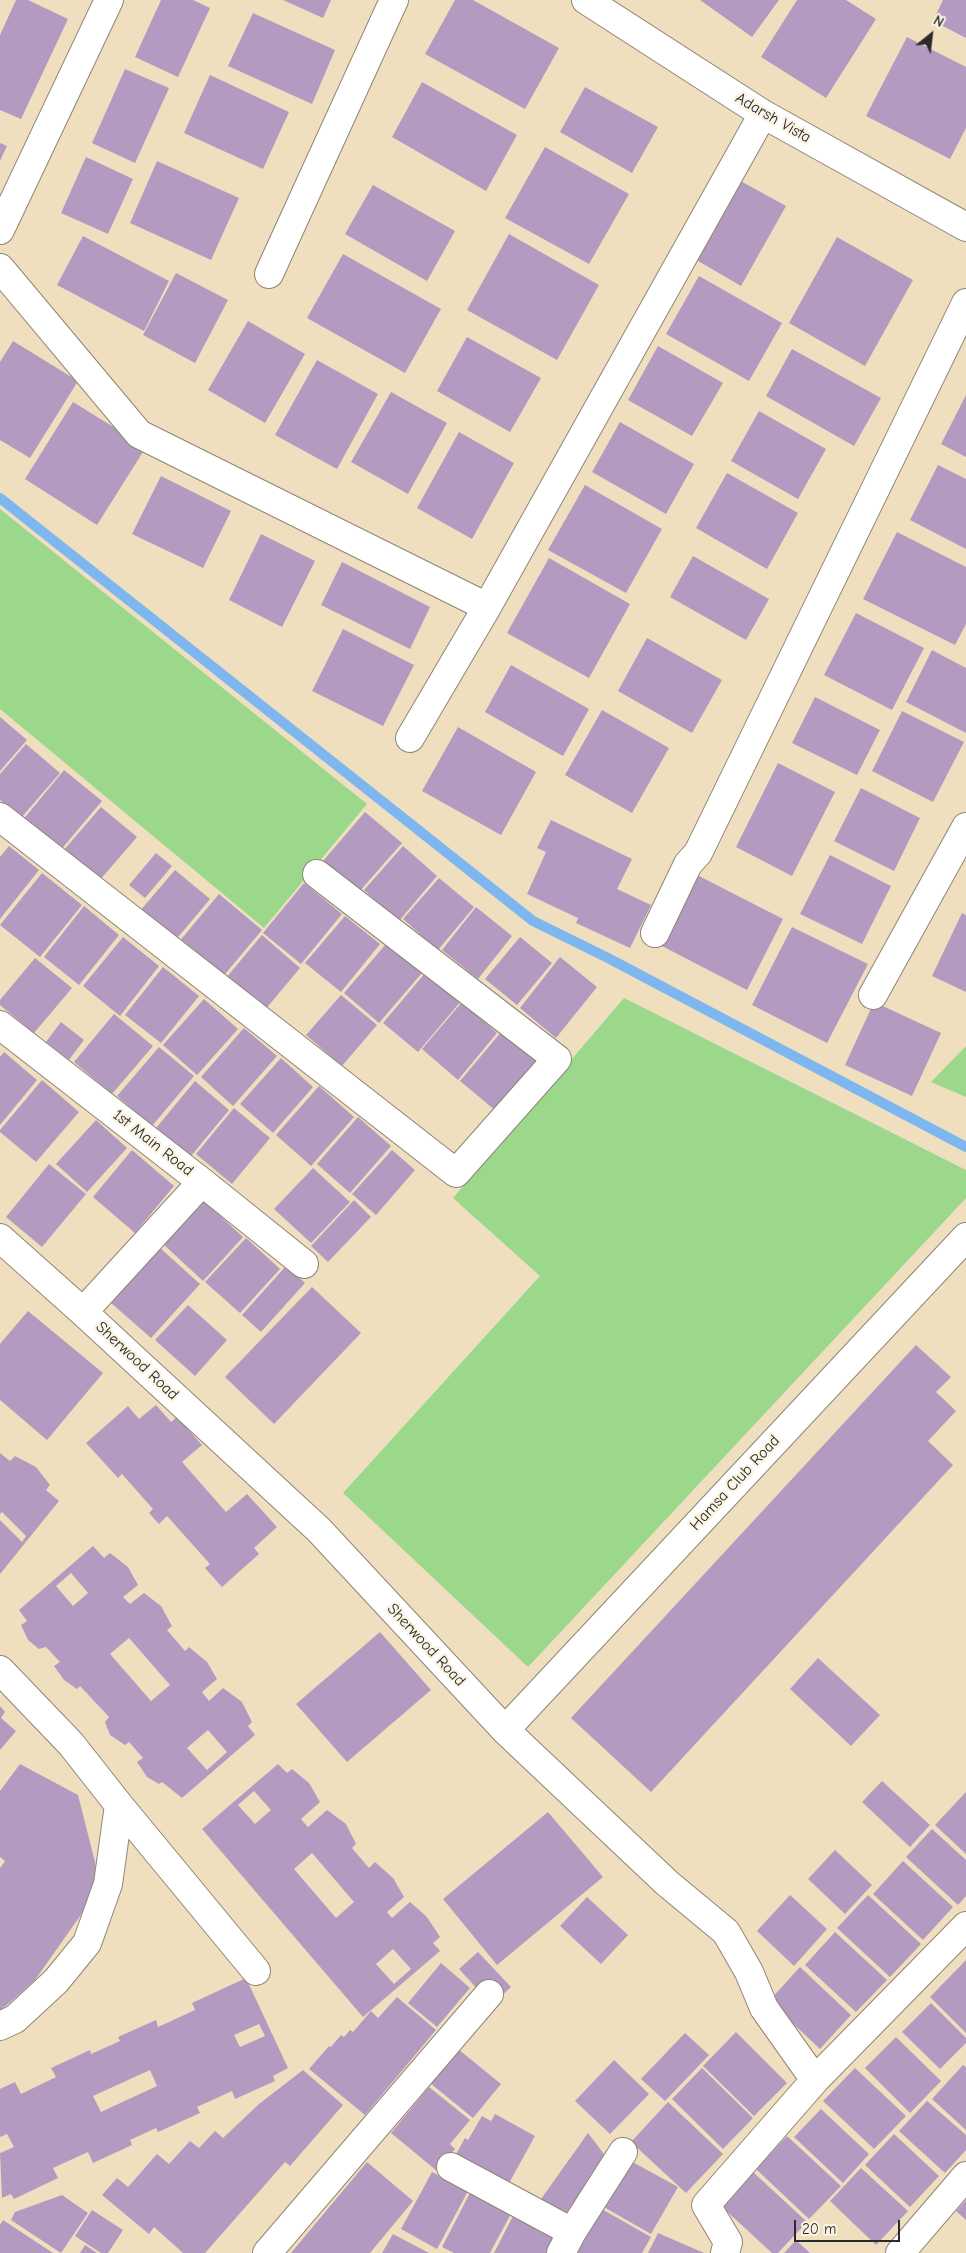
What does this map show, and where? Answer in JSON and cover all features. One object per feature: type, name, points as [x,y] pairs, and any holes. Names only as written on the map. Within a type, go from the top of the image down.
[{"type":"street","points":[[0,230],[109,0]]},
{"type":"street","points":[[269,274],[394,0]]},
{"type":"street","name":"Adarsh Vista","points":[[586,0],[763,114],[966,226]]},
{"type":"street","points":[[410,738],[487,607],[763,114]]},
{"type":"street","points":[[0,268],[139,434],[487,607]]},
{"type":"street","points":[[655,932],[688,864],[698,853],[966,303]]},
{"type":"street","points":[[0,817],[456,1173],[558,1059],[317,874]]},
{"type":"street","points":[[873,995],[966,827]]},
{"type":"street","name":"1st Main Road","points":[[0,1025],[304,1264]]},
{"type":"street","points":[[83,1312],[202,1182]]},
{"type":"street","name":"Hamsa Club Road","points":[[505,1730],[966,1237]]},
{"type":"street","name":"Sherwood Road","points":[[0,1238],[319,1530],[505,1730],[667,1884],[726,1932],[749,1972],[764,2008],[814,2080]]},
{"type":"street","points":[[0,1670],[71,1744],[256,1971]]},
{"type":"street","points":[[0,2026],[15,2019],[56,1981],[87,1943],[108,1884],[119,1805]]},
{"type":"street","points":[[725,2253],[728,2242],[706,2204],[814,2080],[966,1926]]},
{"type":"street","points":[[267,2253],[489,1994]]},
{"type":"street","points":[[451,2167],[566,2243],[623,2152]]},
{"type":"street","points":[[900,2253],[966,2176]]},
{"type":"green space","points":[[0,509],[367,804],[264,928],[0,709]]},
{"type":"green space","points":[[624,998],[966,1170],[966,1198],[528,1667],[343,1493],[540,1276],[453,1198]]},
{"type":"green space","points":[[966,1046],[966,1097],[931,1082]]},
{"type":"building","points":[[16,0],[28,0],[68,19],[21,119],[0,110],[0,35]]},
{"type":"building","points":[[161,0],[193,0],[210,8],[178,77],[135,57]]},
{"type":"building","points":[[283,0],[331,0],[323,18]]},
{"type":"building","points":[[455,0],[473,0],[559,48],[525,109],[425,54]]},
{"type":"building","points":[[700,0],[779,0],[752,37]]},
{"type":"building","points":[[797,0],[846,0],[876,19],[826,98],[761,57]]},
{"type":"building","points":[[943,0],[966,0],[966,38],[933,21]]},
{"type":"building","points":[[253,13],[335,50],[312,104],[228,66]]},
{"type":"building","points":[[907,37],[966,67],[966,128],[950,159],[866,116]]},
{"type":"building","points":[[125,69],[169,88],[135,163],[92,143]]},
{"type":"building","points":[[210,75],[289,112],[263,169],[184,133]]},
{"type":"building","points":[[422,82],[517,135],[486,191],[392,137]]},
{"type":"building","points":[[585,87],[658,127],[632,173],[560,132]]},
{"type":"building","points":[[0,143],[7,146],[0,161]]},
{"type":"building","points":[[545,147],[629,194],[589,264],[505,218]]},
{"type":"building","points":[[86,157],[133,179],[108,234],[61,213]]},
{"type":"building","points":[[157,161],[239,198],[211,260],[130,223]]},
{"type":"building","points":[[737,179],[786,206],[741,286],[693,258]]},
{"type":"building","points":[[373,185],[455,231],[427,281],[345,234]]},
{"type":"building","points":[[509,234],[599,285],[557,360],[467,310]]},
{"type":"building","points":[[83,236],[169,281],[144,331],[57,285]]},
{"type":"building","points":[[837,237],[913,280],[865,366],[789,323]]},
{"type":"building","points":[[343,254],[441,309],[405,373],[307,318]]},
{"type":"building","points":[[176,273],[228,300],[195,363],[143,335]]},
{"type":"building","points":[[699,276],[782,323],[749,381],[666,334]]},
{"type":"building","points":[[248,321],[305,354],[265,423],[208,390]]},
{"type":"building","points":[[467,337],[541,378],[510,432],[437,391]]},
{"type":"building","points":[[13,341],[78,381],[30,458],[0,440],[0,362]]},
{"type":"building","points":[[658,346],[723,383],[692,436],[628,400]]},
{"type":"building","points":[[792,349],[881,398],[854,446],[766,396]]},
{"type":"building","points":[[317,360],[378,394],[337,469],[275,435]]},
{"type":"building","points":[[391,392],[447,423],[408,494],[351,462]]},
{"type":"building","points":[[966,395],[966,457],[941,444]]},
{"type":"building","points":[[73,402],[146,447],[97,525],[25,479]]},
{"type":"building","points":[[759,411],[826,449],[798,499],[731,461]]},
{"type":"building","points":[[620,422],[694,464],[666,514],[592,472]]},
{"type":"building","points":[[459,432],[514,463],[472,539],[417,508]]},
{"type":"building","points":[[938,465],[966,479],[966,549],[910,520]]},
{"type":"building","points":[[727,473],[798,513],[767,569],[696,528]]},
{"type":"building","points":[[161,476],[231,511],[203,568],[132,534]]},
{"type":"building","points":[[585,485],[662,529],[626,593],[548,550]]},
{"type":"building","points":[[897,532],[966,567],[966,624],[955,645],[863,599]]},
{"type":"building","points":[[261,534],[315,561],[282,627],[229,600]]},
{"type":"building","points":[[693,556],[769,599],[746,640],[670,597]]},
{"type":"building","points":[[549,558],[630,604],[589,678],[507,633]]},
{"type":"building","points":[[342,562],[430,607],[410,649],[321,605]]},
{"type":"building","points":[[856,613],[924,648],[892,710],[824,675]]},
{"type":"building","points":[[343,629],[414,665],[383,726],[312,691]]},
{"type":"building","points":[[647,638],[722,680],[692,733],[618,691]]},
{"type":"building","points":[[932,650],[966,668],[966,733],[906,702]]},
{"type":"building","points":[[511,665],[589,709],[563,756],[485,712]]},
{"type":"building","points":[[815,697],[880,730],[857,775],[792,743]]},
{"type":"building","points":[[602,710],[669,748],[632,813],[565,775]]},
{"type":"building","points":[[902,711],[964,742],[933,802],[872,771]]},
{"type":"building","points":[[0,717],[27,740],[0,771]]},
{"type":"building","points":[[458,727],[536,772],[501,835],[422,791]]},
{"type":"building","points":[[26,744],[60,773],[21,818],[0,800],[0,774]]},
{"type":"building","points":[[778,763],[835,792],[792,876],[736,847]]},
{"type":"building","points":[[64,770],[102,801],[59,852],[22,821]]},
{"type":"building","points":[[861,788],[920,818],[894,871],[834,841]]},
{"type":"building","points":[[101,807],[137,837],[99,881],[63,851]]},
{"type":"building","points":[[365,812],[402,843],[359,892],[323,861]]},
{"type":"building","points":[[551,820],[632,859],[617,889],[651,905],[630,948],[576,923],[578,918],[527,894],[546,852],[537,848]]},
{"type":"building","points":[[9,846],[39,870],[0,919],[0,857]]},
{"type":"building","points":[[403,846],[437,876],[399,921],[364,890]]},
{"type":"building","points":[[156,853],[172,866],[145,898],[129,885]]},
{"type":"building","points":[[830,855],[891,886],[862,944],[800,914]]},
{"type":"building","points":[[175,870],[210,899],[174,942],[139,912]]},
{"type":"building","points":[[42,873],[82,905],[40,957],[0,925]]},
{"type":"building","points":[[697,875],[783,919],[747,990],[662,946]]},
{"type":"building","points":[[439,878],[474,907],[438,950],[403,919]]},
{"type":"building","points":[[304,883],[342,914],[301,964],[263,933]]},
{"type":"building","points":[[219,894],[262,930],[221,979],[178,943]]},
{"type":"building","points":[[84,906],[119,935],[79,985],[44,957]]},
{"type":"building","points":[[476,907],[512,936],[478,979],[442,950]]},
{"type":"building","points":[[962,913],[966,915],[966,992],[932,976]]},
{"type":"building","points":[[345,916],[380,944],[341,992],[305,963]]},
{"type":"building","points":[[792,927],[868,964],[827,1043],[752,1005]]},
{"type":"building","points":[[262,935],[300,968],[264,1011],[225,979]]},
{"type":"building","points":[[123,937],[159,966],[120,1016],[83,986]]},
{"type":"building","points":[[520,937],[552,963],[517,1005],[485,979]]},
{"type":"building","points":[[387,943],[422,973],[379,1023],[344,993]]},
{"type":"building","points":[[560,957],[597,987],[556,1038],[520,1008]]},
{"type":"building","points":[[35,958],[72,988],[34,1033],[0,1005],[0,1000]]},
{"type":"building","points":[[163,967],[199,996],[161,1043],[125,1015]]},
{"type":"building","points":[[426,972],[461,1001],[418,1052],[383,1023]]},
{"type":"building","points":[[341,995],[377,1025],[342,1066],[306,1035]]},
{"type":"building","points":[[204,999],[238,1029],[197,1075],[163,1045]]},
{"type":"building","points":[[462,1002],[497,1033],[458,1080],[422,1049]]},
{"type":"building","points":[[874,1002],[941,1033],[912,1096],[845,1065]]},
{"type":"building","points":[[114,1014],[153,1046],[112,1094],[74,1062]]},
{"type":"building","points":[[61,1022],[84,1040],[69,1060],[46,1042]]},
{"type":"building","points":[[244,1028],[277,1056],[233,1106],[201,1077]]},
{"type":"building","points":[[502,1031],[538,1061],[496,1111],[460,1081]]},
{"type":"building","points":[[159,1047],[194,1076],[152,1126],[117,1096]]},
{"type":"building","points":[[4,1052],[37,1080],[0,1125],[0,1057]]},
{"type":"building","points":[[281,1058],[313,1087],[273,1133],[240,1104]]},
{"type":"building","points":[[42,1080],[79,1112],[36,1162],[0,1130]]},
{"type":"building","points":[[195,1081],[229,1110],[191,1156],[156,1128]]},
{"type":"building","points":[[319,1086],[354,1117],[311,1166],[276,1135]]},
{"type":"building","points":[[234,1108],[270,1138],[232,1184],[196,1154]]},
{"type":"building","points":[[358,1117],[391,1146],[350,1193],[317,1164]]},
{"type":"building","points":[[96,1120],[127,1148],[87,1192],[56,1164]]},
{"type":"building","points":[[132,1150],[174,1186],[135,1233],[93,1197]]},
{"type":"building","points":[[392,1150],[415,1170],[376,1215],[352,1194]]},
{"type":"building","points":[[49,1164],[86,1194],[42,1247],[6,1217]]},
{"type":"building","points":[[313,1168],[350,1202],[311,1243],[274,1209]]},
{"type":"building","points":[[202,1199],[243,1237],[203,1281],[162,1243]]},
{"type":"building","points":[[354,1200],[371,1217],[328,1262],[311,1246]]},
{"type":"building","points":[[246,1238],[280,1269],[240,1313],[205,1282]]},
{"type":"building","points":[[159,1247],[200,1284],[151,1338],[110,1302]]},
{"type":"building","points":[[286,1266],[305,1283],[261,1332],[242,1315]]},
{"type":"building","points":[[312,1287],[361,1333],[274,1424],[225,1377]]},
{"type":"building","points":[[188,1305],[227,1340],[195,1376],[155,1340]]},
{"type":"building","points":[[28,1311],[103,1373],[47,1440],[0,1400],[0,1344]]},
{"type":"building","points":[[916,1345],[951,1377],[936,1392],[956,1411],[928,1441],[953,1465],[651,1792],[571,1718]]},
{"type":"building","points":[[156,1405],[171,1422],[177,1417],[202,1445],[182,1462],[226,1512],[247,1494],[277,1527],[254,1548],[259,1554],[222,1587],[205,1568],[210,1564],[167,1516],[159,1524],[149,1513],[153,1509],[122,1474],[118,1478],[86,1443],[128,1406],[139,1419]]},
{"type":"building","points":[[0,1453],[10,1461],[15,1456],[36,1467],[50,1485],[46,1490],[59,1501],[0,1574],[0,1520],[22,1542],[26,1536],[2,1512],[0,1514]]},
{"type":"building","points":[[93,1546],[104,1558],[110,1553],[128,1567],[138,1585],[123,1597],[130,1604],[144,1593],[161,1606],[172,1626],[167,1630],[185,1651],[189,1647],[207,1662],[217,1679],[202,1692],[209,1701],[223,1688],[242,1702],[252,1722],[248,1726],[255,1735],[182,1798],[162,1782],[159,1784],[147,1777],[137,1762],[143,1758],[129,1742],[125,1745],[110,1735],[105,1722],[109,1717],[80,1686],[77,1689],[64,1680],[54,1666],[60,1662],[46,1647],[39,1649],[28,1640],[21,1625],[27,1621],[19,1610]],"holes":[[[71,1573],[88,1593],[73,1606],[56,1586]],[[129,1638],[170,1685],[151,1701],[110,1654]],[[208,1730],[227,1752],[207,1770],[187,1748]]]},
{"type":"building","points":[[380,1632],[431,1690],[347,1762],[296,1704]]},
{"type":"building","points":[[818,1658],[880,1715],[851,1746],[790,1689]]},
{"type":"building","points":[[0,1706],[5,1712],[1,1718],[16,1731],[0,1750]]},
{"type":"building","points":[[20,1764],[78,1795],[95,1862],[97,1892],[35,1980],[0,2011],[0,1868],[5,1861],[0,1857],[0,1791]]},
{"type":"building","points":[[278,1764],[287,1773],[292,1769],[309,1783],[320,1802],[301,1819],[308,1827],[327,1810],[346,1824],[356,1844],[352,1848],[369,1868],[375,1862],[393,1878],[404,1897],[387,1912],[392,1918],[410,1902],[427,1917],[440,1937],[433,1943],[440,1951],[363,2017],[202,1829]],"holes":[[[254,1791],[271,1810],[255,1824],[238,1805]],[[312,1853],[354,1902],[336,1918],[294,1869]],[[393,1949],[411,1969],[394,1984],[376,1964]]]},
{"type":"building","points":[[882,1781],[930,1825],[910,1847],[862,1802]]},
{"type":"building","points":[[966,1792],[966,1854],[935,1825]]},
{"type":"building","points":[[548,1812],[603,1877],[497,1965],[443,1899]]},
{"type":"building","points":[[932,1829],[966,1860],[966,1896],[958,1905],[906,1857]]},
{"type":"building","points":[[835,1850],[872,1885],[845,1914],[808,1879]]},
{"type":"building","points":[[903,1861],[953,1907],[923,1940],[873,1894]]},
{"type":"building","points":[[790,1895],[827,1929],[794,1966],[757,1931]]},
{"type":"building","points":[[868,1895],[921,1944],[890,1977],[837,1928]]},
{"type":"building","points":[[587,1897],[628,1935],[601,1964],[560,1926]]},
{"type":"building","points":[[835,1932],[887,1980],[856,2012],[805,1965]]},
{"type":"building","points":[[478,1952],[511,1987],[492,2005],[459,1969]]},
{"type":"building","points":[[966,1960],[966,2033],[930,1997]]},
{"type":"building","points":[[441,1963],[470,1988],[437,2027],[408,2003]]},
{"type":"building","points":[[800,1967],[851,2015],[820,2049],[769,2001]]},
{"type":"building","points":[[246,1978],[288,2068],[273,2076],[275,2081],[235,2099],[232,2091],[197,2107],[200,2113],[158,2132],[156,2128],[130,2140],[132,2145],[93,2163],[88,2152],[53,2168],[58,2178],[14,2199],[11,2194],[2,2198],[0,2153],[14,2147],[7,2134],[0,2137],[0,2089],[15,2082],[21,2094],[56,2077],[51,2068],[90,2050],[91,2054],[120,2041],[118,2037],[156,2020],[158,2027],[195,2010],[192,2003]],"holes":[[[259,2024],[265,2036],[240,2047],[234,2035]],[[150,2070],[157,2086],[101,2112],[93,2096]]]},
{"type":"building","points":[[397,1997],[436,2030],[365,2115],[309,2069],[341,2035],[344,2037],[350,2030],[353,2032],[371,2011],[378,2018]]},
{"type":"building","points":[[931,2003],[966,2038],[966,2043],[940,2069],[902,2032]]},
{"type":"building","points":[[736,2032],[787,2083],[754,2116],[703,2066]]},
{"type":"building","points":[[685,2033],[709,2055],[665,2101],[641,2079]]},
{"type":"building","points":[[896,2037],[941,2081],[910,2113],[865,2068]]},
{"type":"building","points":[[458,2049],[501,2084],[473,2118],[430,2083]]},
{"type":"building","points":[[614,2060],[649,2094],[610,2134],[575,2101]]},
{"type":"building","points":[[963,2065],[966,2067],[966,2130],[932,2099]]},
{"type":"building","points":[[702,2068],[753,2118],[723,2149],[672,2099]]},
{"type":"building","points":[[855,2068],[906,2116],[874,2149],[823,2101]]},
{"type":"building","points":[[303,2070],[343,2105],[290,2166],[285,2162],[205,2253],[183,2253],[154,2227],[149,2234],[102,2195],[117,2178],[128,2187],[157,2154],[169,2164],[190,2141],[199,2148],[215,2131],[223,2138],[259,2104]]},
{"type":"building","points":[[429,2087],[470,2120],[450,2144],[455,2149],[437,2171],[391,2133]]},
{"type":"building","points":[[927,2101],[966,2135],[966,2150],[945,2173],[899,2131]]},
{"type":"building","points":[[668,2102],[723,2154],[686,2193],[631,2142]]},
{"type":"building","points":[[821,2109],[869,2154],[843,2183],[794,2137]]},
{"type":"building","points":[[495,2114],[535,2136],[508,2185],[455,2156],[465,2138],[468,2140],[482,2116],[491,2121]]},
{"type":"building","points":[[588,2133],[610,2162],[572,2219],[541,2199]]},
{"type":"building","points":[[894,2134],[939,2176],[910,2207],[865,2165]]},
{"type":"building","points":[[787,2136],[841,2186],[809,2219],[756,2169]]},
{"type":"building","points":[[629,2160],[678,2187],[651,2234],[602,2206]]},
{"type":"building","points":[[367,2162],[413,2201],[370,2253],[291,2253]]},
{"type":"building","points":[[861,2168],[908,2211],[876,2245],[830,2201]]},
{"type":"building","points":[[432,2172],[468,2191],[437,2249],[401,2229]]},
{"type":"building","points":[[753,2172],[807,2222],[778,2253],[772,2253],[721,2206]]},
{"type":"building","points":[[471,2191],[512,2212],[490,2253],[454,2253],[442,2247]]},
{"type":"building","points":[[62,2195],[88,2213],[61,2253],[11,2220],[15,2212]]},
{"type":"building","points":[[966,2200],[966,2220],[956,2211]]},
{"type":"building","points":[[598,2207],[651,2237],[642,2253],[579,2253],[574,2251]]},
{"type":"building","points":[[92,2210],[123,2230],[108,2253],[101,2253],[75,2236]]},
{"type":"building","points":[[515,2212],[556,2235],[547,2253],[494,2253]]},
{"type":"building","points":[[3,2220],[53,2253],[0,2253],[0,2225]]},
{"type":"building","points":[[658,2233],[704,2253],[648,2253]]},
{"type":"building","points":[[393,2234],[429,2253],[382,2253]]},
{"type":"building","points":[[796,2240],[810,2253],[784,2253]]},
{"type":"building","points":[[85,2245],[97,2253],[80,2253]]},
{"type":"waterway","points":[[0,498],[533,921],[608,958],[966,1147]]}]
